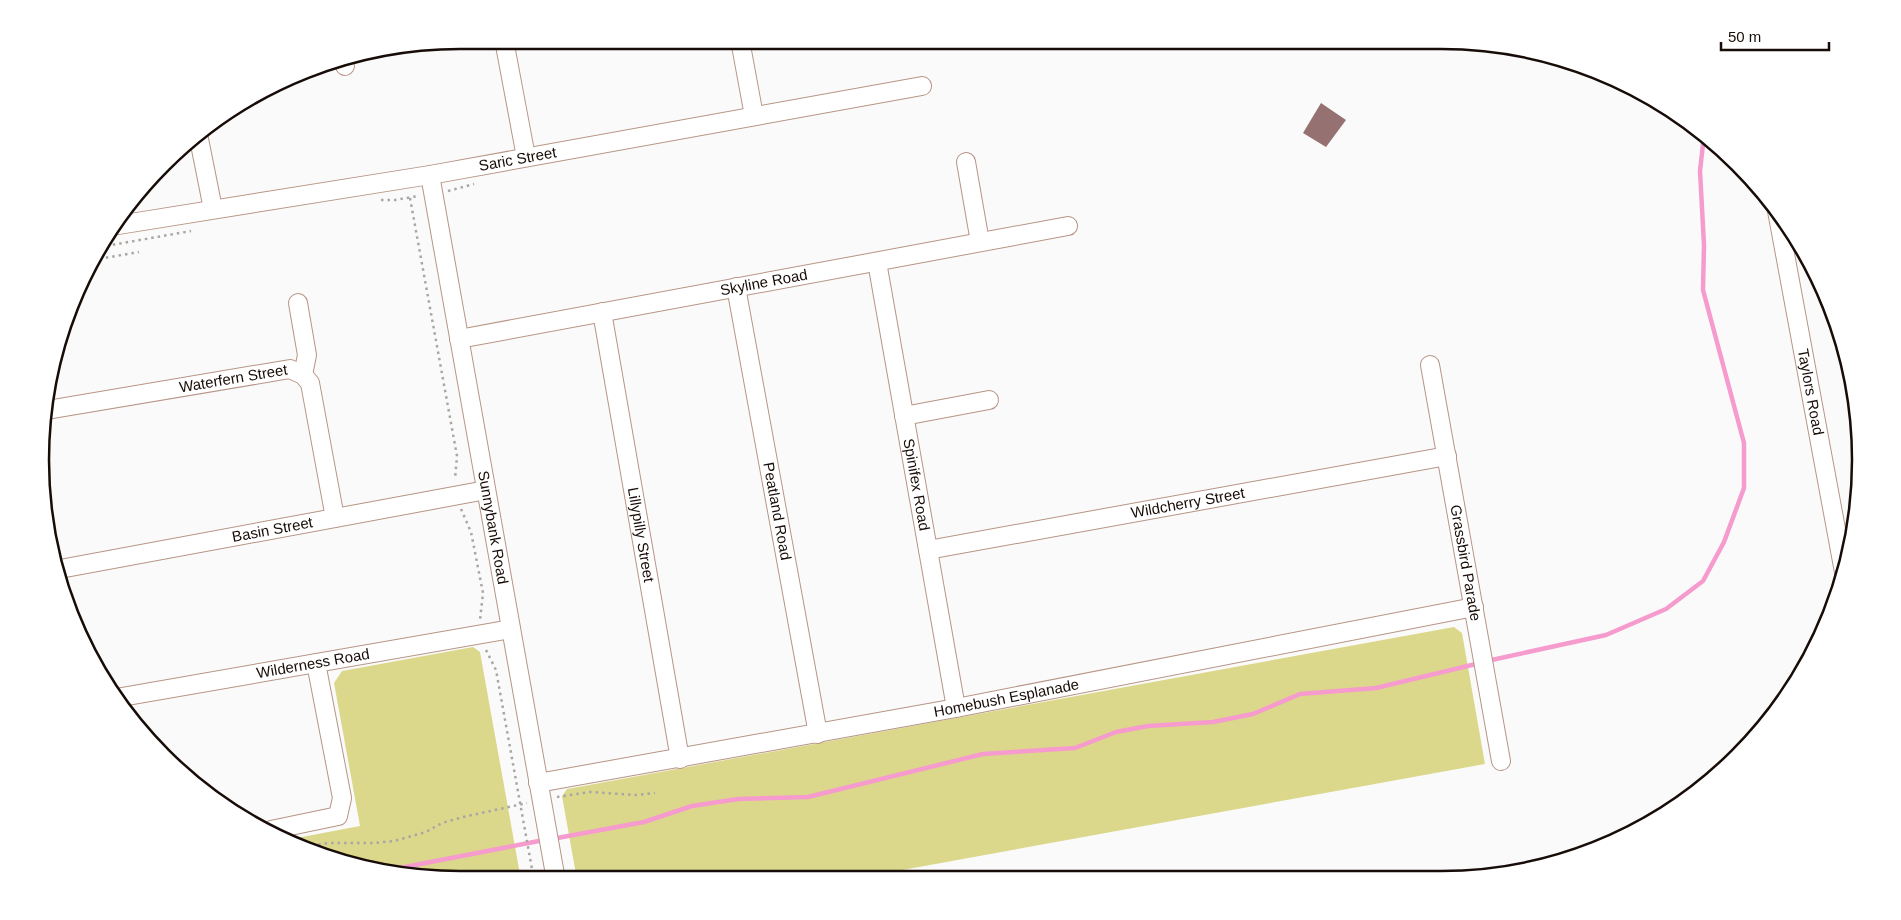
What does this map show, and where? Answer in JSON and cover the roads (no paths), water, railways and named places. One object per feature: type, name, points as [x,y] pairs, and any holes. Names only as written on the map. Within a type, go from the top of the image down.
[{"type":"street","points":[[506,49],[526,157]]},
{"type":"street","points":[[742,49],[754,116]]},
{"type":"street","name":"Saric Street","points":[[124,224],[430,175],[922,86]]},
{"type":"street","points":[[200,142],[213,209]]},
{"type":"street","points":[[966,162],[980,242]]},
{"type":"street","name":"Sunnybank Road","points":[[430,175],[554,871]]},
{"type":"street","name":"Skyline Road","points":[[459,339],[1068,226]]},
{"type":"street","name":"Taylors Road","points":[[1780,228],[1841,554]]},
{"type":"street","name":"Spinifex Road","points":[[876,262],[956,708]]},
{"type":"street","name":"Peatland Road","points":[[736,287],[818,734]]},
{"type":"street","points":[[298,303],[307,355],[303,374]]},
{"type":"street","name":"Lillypilly Street","points":[[602,312],[680,759]]},
{"type":"street","name":"Grassbird Parade","points":[[1430,365],[1501,761]]},
{"type":"street","name":"Waterfern Street","points":[[52,409],[290,369],[303,374],[310,383],[335,518]]},
{"type":"street","points":[[904,416],[989,400]]},
{"type":"street","name":"Wildcherry Street","points":[[928,550],[1447,456]]},
{"type":"street","name":"Basin Street","points":[[64,568],[486,490]]},
{"type":"street","name":"Homebush Esplanade","points":[[540,791],[680,759],[1474,608]]},
{"type":"street","name":"Wilderness Road","points":[[124,697],[511,629]]},
{"type":"street","points":[[277,829],[338,816],[342,798],[316,663]]},
{"type":"waterway","points":[[1487,661],[1606,635],[1666,609],[1703,581],[1724,542],[1744,488],[1744,443],[1703,290],[1704,245],[1700,171],[1703,144]]},
{"type":"waterway","points":[[552,839],[644,822],[692,806],[738,799],[808,797],[983,754],[1075,748],[1116,732],[1148,726],[1213,722],[1253,714],[1300,694],[1376,688],[1480,663]]},
{"type":"waterway","points":[[403,867],[544,840]]}]
